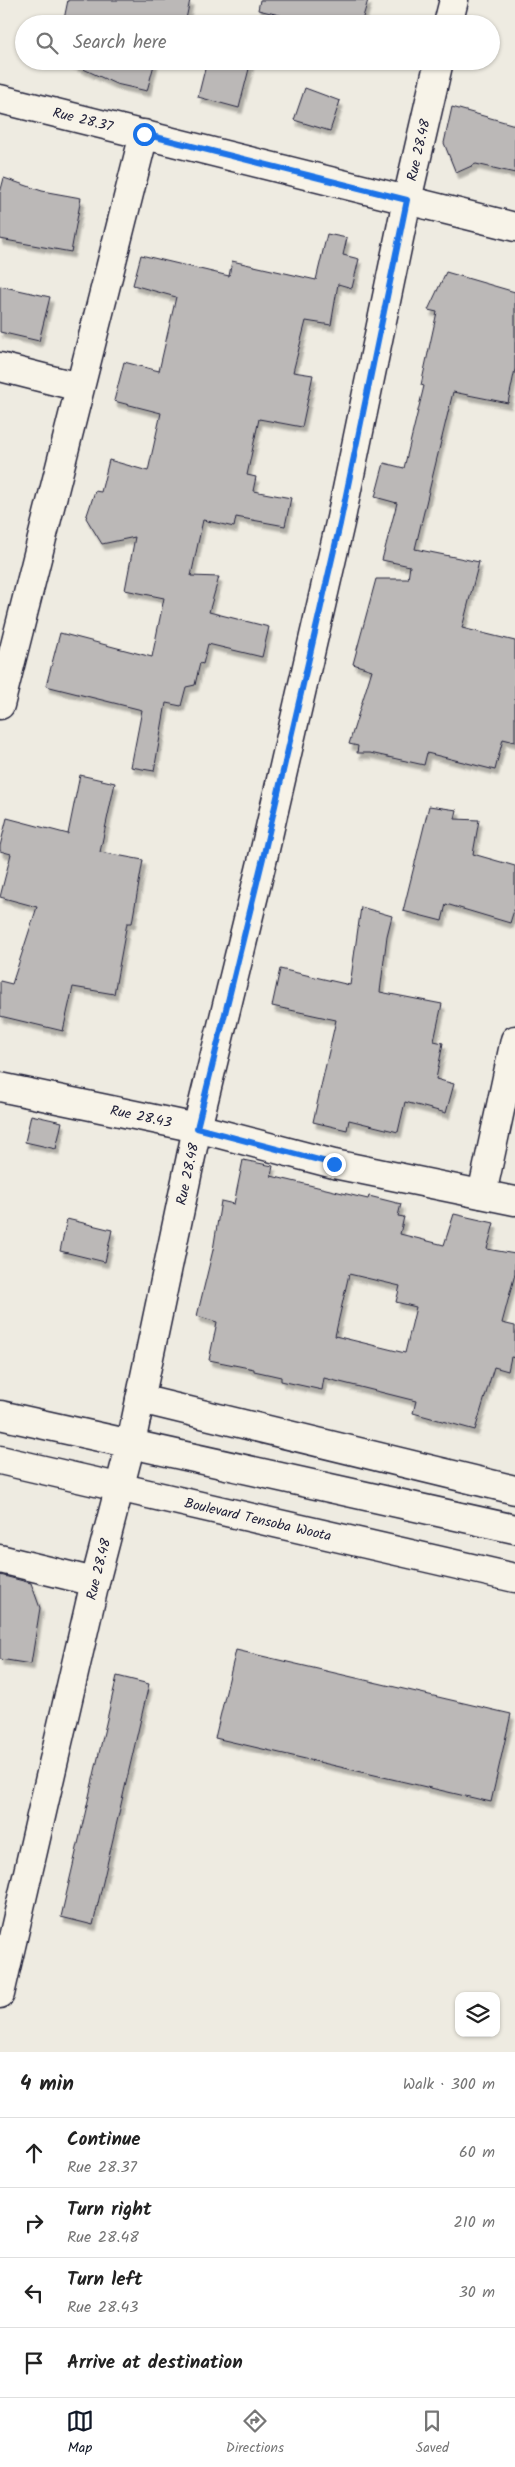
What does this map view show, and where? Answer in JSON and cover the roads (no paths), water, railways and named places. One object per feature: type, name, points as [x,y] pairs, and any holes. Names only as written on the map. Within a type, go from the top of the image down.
[{"type":"street","points":[[450,15],[454,0]]},
{"type":"street","name":"Rue 28.48","points":[[0,1994],[95,1582],[131,1443],[197,1128],[340,524],[407,200],[437,70]]},
{"type":"street","name":"Rue 28.37","points":[[0,99],[515,227]]},
{"type":"street","points":[[0,705],[144,134]]},
{"type":"street","points":[[0,367],[79,387]]},
{"type":"street","points":[[482,1194],[515,1040]]},
{"type":"street","name":"Rue 28.43","points":[[0,1087],[197,1128],[334,1164],[515,1202]]},
{"type":"street","points":[[140,1398],[515,1490]]},
{"type":"street","points":[[0,1415],[515,1529]]},
{"type":"street","name":"Boulevard Tensoba Woota","points":[[0,1460],[515,1578]]},
{"type":"street","points":[[0,1559],[95,1582]]}]
